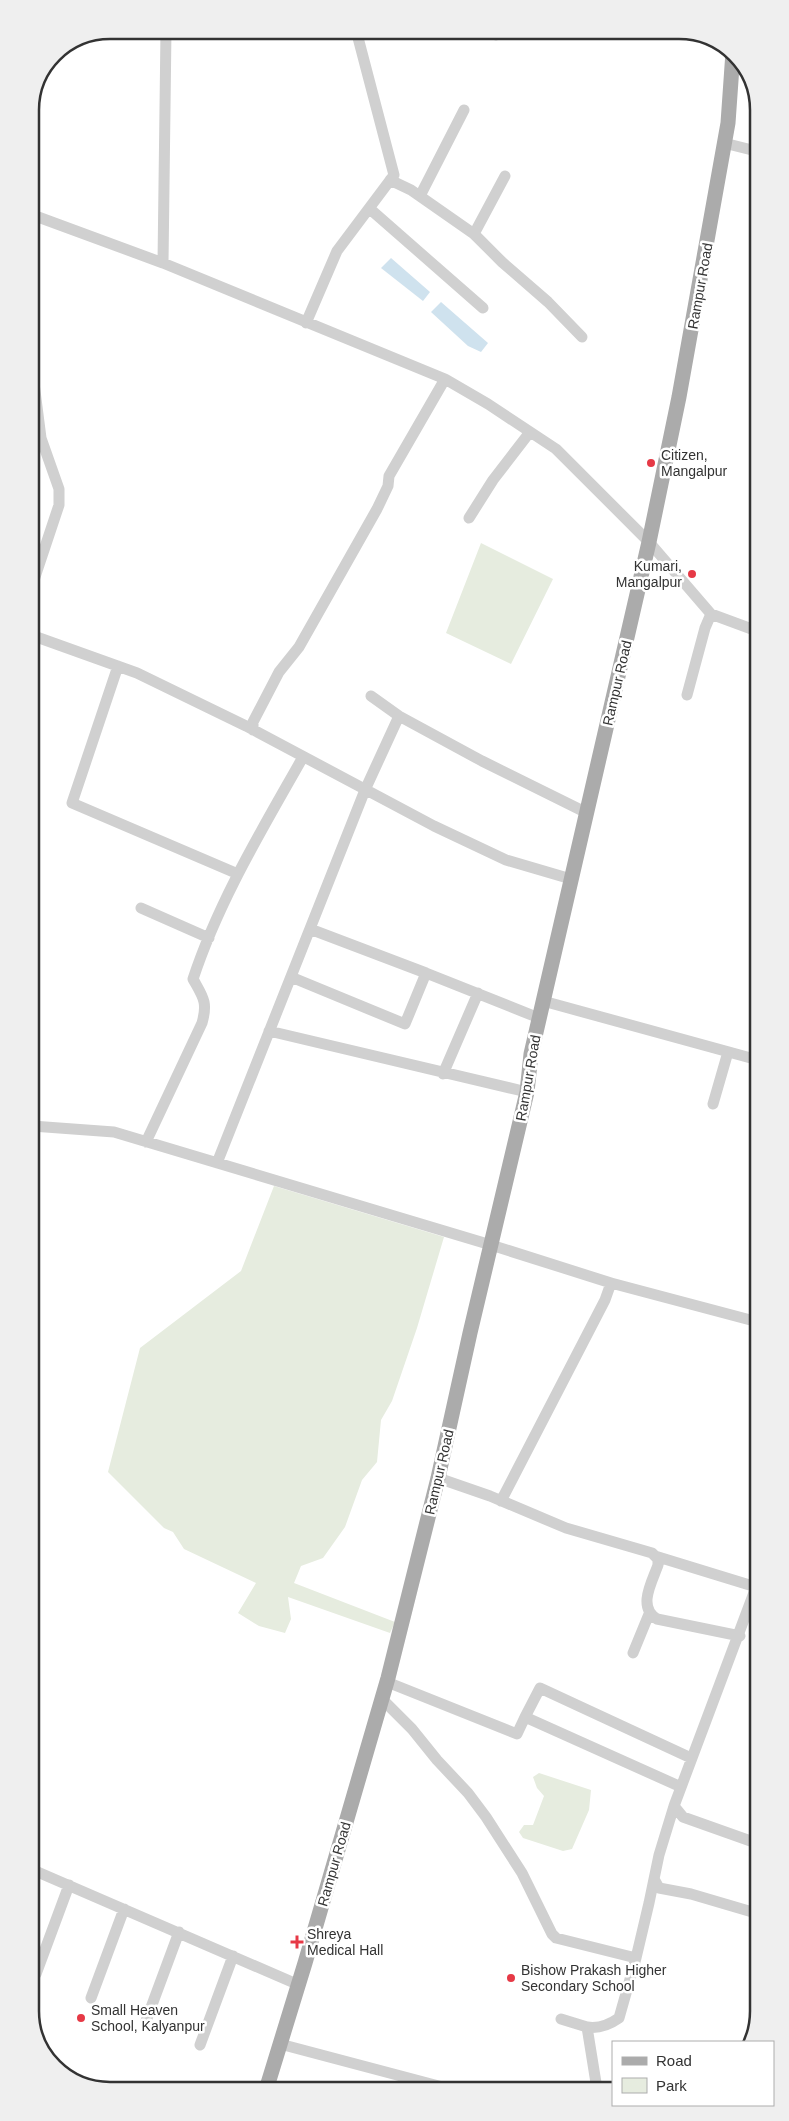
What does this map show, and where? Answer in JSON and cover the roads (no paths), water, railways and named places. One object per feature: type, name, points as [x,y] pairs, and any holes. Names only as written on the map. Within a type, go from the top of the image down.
[{"type":"main road","name":"Rampur Road","points":[[268,2082],[299,1985],[387,1682],[438,1478],[492,1245],[527,1092],[531,1054],[649,542],[691,338],[728,124],[732,62]]},
{"type":"street","points":[[162,263],[166,39]]},
{"type":"street","points":[[306,323],[337,251],[394,175],[358,39]]},
{"type":"street","points":[[420,196],[464,110]]},
{"type":"street","points":[[724,143],[750,150]]},
{"type":"street","points":[[474,234],[505,176]]},
{"type":"street","points":[[390,180],[420,196],[474,234],[502,262],[548,302],[582,337]]},
{"type":"street","points":[[370,209],[483,308]]},
{"type":"street","points":[[39,217],[162,263],[445,379],[556,449],[649,542],[711,614],[750,629]]},
{"type":"street","points":[[253,730],[253,722],[279,672],[299,647],[377,509],[388,486],[389,476],[445,379]]},
{"type":"street","points":[[39,422],[41,438],[59,489],[58,505],[39,563]]},
{"type":"street","points":[[469,518],[493,480],[530,432]]},
{"type":"street","points":[[687,695],[705,628],[711,614]]},
{"type":"street","points":[[39,638],[118,666],[253,730],[434,826],[506,860],[571,879]]},
{"type":"street","points":[[118,666],[72,802],[238,874]]},
{"type":"street","points":[[370,696],[399,716],[482,762],[587,813]]},
{"type":"street","points":[[217,1163],[365,790],[399,716]]},
{"type":"street","points":[[146,1142],[202,1023],[206,1010],[205,1002],[193,979],[209,938],[238,874],[303,757]]},
{"type":"street","points":[[140,908],[209,938]]},
{"type":"street","points":[[310,929],[539,1018]]},
{"type":"street","points":[[291,976],[405,1024],[426,973]]},
{"type":"street","points":[[443,1074],[478,993]]},
{"type":"street","points":[[543,1000],[750,1058]]},
{"type":"street","points":[[269,1031],[443,1074],[527,1092]]},
{"type":"street","points":[[713,1104],[728,1052]]},
{"type":"street","points":[[39,1127],[114,1132],[492,1245],[611,1283],[750,1320]]},
{"type":"street","points":[[501,1501],[605,1300],[611,1283]]},
{"type":"street","points":[[438,1478],[566,1528],[655,1556],[750,1582]]},
{"type":"street","points":[[633,1653],[649,1614],[646,1604],[658,1565],[658,1559],[655,1556]]},
{"type":"street","points":[[561,2019],[595,2028],[611,2024],[619,2018],[636,1958],[659,1855],[674,1806],[750,1605]]},
{"type":"street","points":[[649,1614],[657,1619],[740,1636]]},
{"type":"street","points":[[387,1682],[517,1734],[540,1688],[691,1758]]},
{"type":"street","points":[[382,1699],[412,1729],[486,1817],[522,1873],[552,1934],[556,1938],[636,1958]]},
{"type":"street","points":[[525,1717],[681,1787]]},
{"type":"street","points":[[674,1806],[683,1817],[750,1841]]},
{"type":"street","points":[[39,1872],[299,1985]]},
{"type":"street","points":[[654,1879],[659,1888],[691,1894],[750,1911]]},
{"type":"street","points":[[39,1966],[69,1885]]},
{"type":"street","points":[[649,1904],[658,1893],[669,1890]]},
{"type":"street","points":[[91,1998],[124,1908]]},
{"type":"street","points":[[146,2021],[179,1932]]},
{"type":"street","points":[[200,2045],[233,1956]]},
{"type":"street","points":[[587,2027],[595,2082]]},
{"type":"street","points":[[280,2044],[408,2082]]},
{"type":"water","points":[[391,258],[430,292],[423,301],[381,268]]},
{"type":"water","points":[[441,302],[488,343],[481,352],[468,346],[431,312]]},
{"type":"place","name":"Citizen, Mangalpur","points":[[651,463]]},
{"type":"place","name":"Kumari, Mangalpur","points":[[692,574]]},
{"type":"place","name":"Shreya Medical Hall","points":[[297,1942]]},
{"type":"place","name":"Bishow Prakash Higher Secondary School","points":[[511,1978]]},
{"type":"place","name":"Small Heaven School, Kalyanpur","points":[[81,2018]]}]
